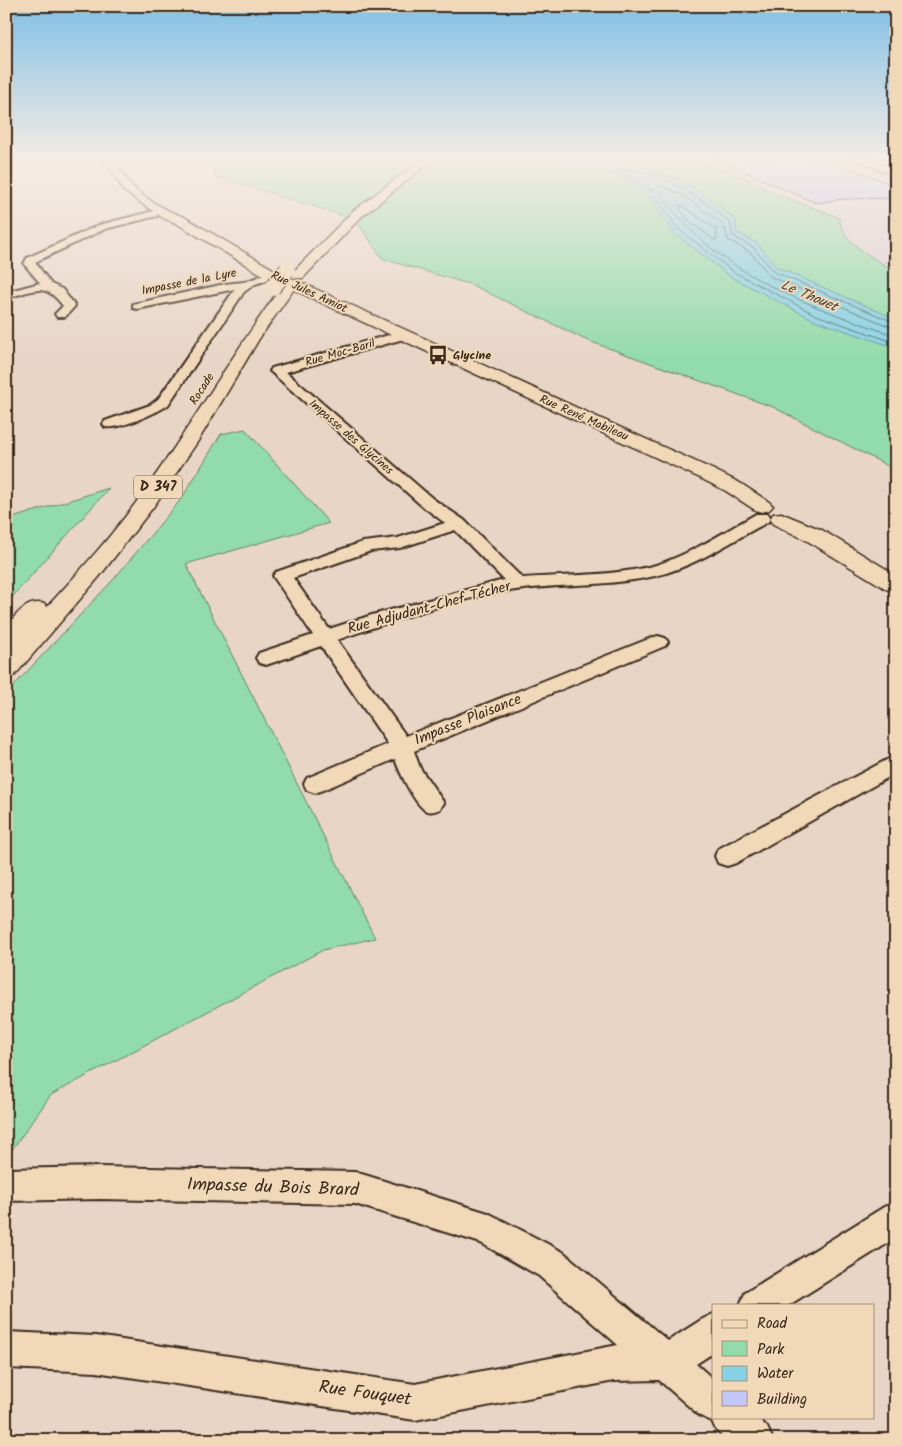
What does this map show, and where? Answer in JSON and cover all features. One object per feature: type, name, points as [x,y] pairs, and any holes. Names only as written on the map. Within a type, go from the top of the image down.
[{"type":"main road","name":"Rue Jules Amiot","points":[[173,225],[193,228],[284,280],[403,335]]},
{"type":"main road","name":"D 347","points":[[6,669],[91,572],[147,502],[188,441],[247,346],[284,280],[345,225]]},
{"type":"main road","name":"Rocade","points":[[6,641],[70,570],[126,501],[169,440],[235,339],[284,280]]},
{"type":"main road","name":"Rue René Mabileau","points":[[403,335],[733,487],[769,515],[814,536],[896,585]]},
{"type":"street","points":[[45,285],[46,282],[29,264],[31,260],[108,225]]},
{"type":"street","name":"Impasse de la Lyre","points":[[137,306],[224,287],[284,280]]},
{"type":"street","points":[[6,295],[45,285],[58,291],[69,306],[61,314]]},
{"type":"street","points":[[110,424],[140,415],[164,402],[246,285]]},
{"type":"street","name":"Rue Moc-Baril","points":[[277,371],[403,335]]},
{"type":"street","name":"Impasse des Glycines","points":[[277,371],[427,502],[458,524],[518,584]]},
{"type":"street","name":"Rue Adjudant-Chef Técher","points":[[266,658],[423,606],[490,588],[635,575],[661,569],[683,561],[769,515]]},
{"type":"street","name":"Impasse Plaisance","points":[[458,524],[400,543],[369,546],[282,576],[402,747],[658,642]]},
{"type":"street","points":[[315,784],[402,747],[410,770],[432,803]]},
{"type":"street","points":[[726,856],[896,763]]},
{"type":"street","name":"Impasse du Bois Brard","points":[[6,1185],[100,1183],[355,1188],[488,1229],[551,1264],[668,1362],[712,1402]]},
{"type":"street","points":[[759,1304],[896,1219]]},
{"type":"street","points":[[668,1362],[712,1333]]},
{"type":"street","name":"Rue Fouquet","points":[[6,1350],[96,1354],[415,1402],[614,1362],[668,1362]]},
{"type":"street","points":[[730,1418],[754,1440]]},
{"type":"shaded area","points":[[841,225],[896,225],[896,273],[852,242],[843,231]]},
{"type":"green space","points":[[360,225],[841,225],[853,243],[896,273],[896,470],[773,407],[586,340],[472,285],[383,259]]},
{"type":"green space","points":[[245,429],[329,523],[186,564],[375,938],[323,950],[51,1095],[6,1158],[6,694],[113,580],[182,498],[221,434]]},
{"type":"green space","points":[[109,488],[6,604],[6,520]]},
{"type":"water","name":"Le Thouet","points":[[669,225],[736,225],[736,232],[758,244],[776,267],[896,319],[896,348],[814,320],[731,277],[674,233]]},
{"type":"place","name":"Glycine","points":[[438,355]]}]
